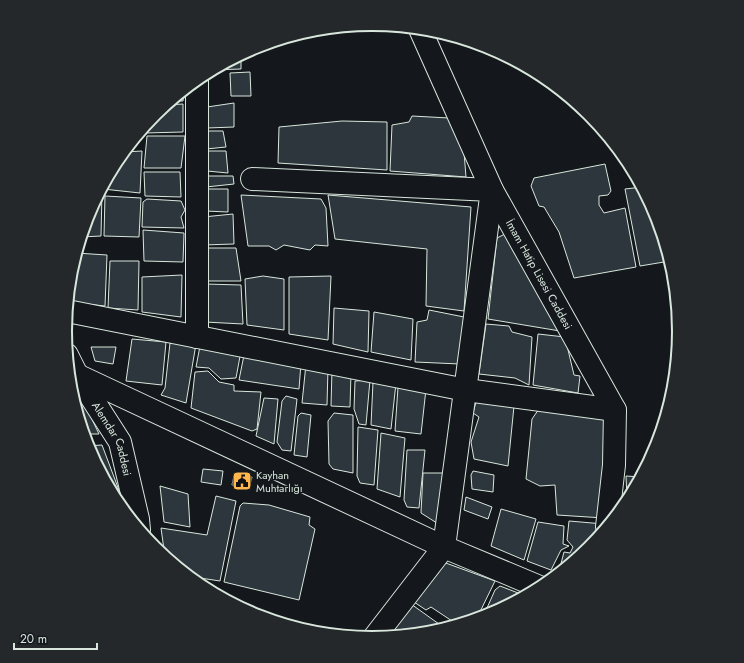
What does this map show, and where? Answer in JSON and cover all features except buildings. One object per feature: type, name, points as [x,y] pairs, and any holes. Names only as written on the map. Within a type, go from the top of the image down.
[{"type":"street","name":"İmam Hatip Lisesi Caddesi","points":[[423,36],[492,190],[615,410]]},
{"type":"street","points":[[197,88],[197,337]]},
{"type":"street","points":[[252,179],[492,190],[444,547],[379,632]]},
{"type":"street","points":[[72,312],[466,390],[615,410],[614,465],[608,516]]},
{"type":"street","points":[[75,375],[444,547],[534,584]]},
{"type":"street","name":"Alemdar Caddesi","points":[[75,377],[120,442],[133,513]]},
{"type":"place","name":"Kayhan Muhtarlığı","points":[[242,481]]}]
